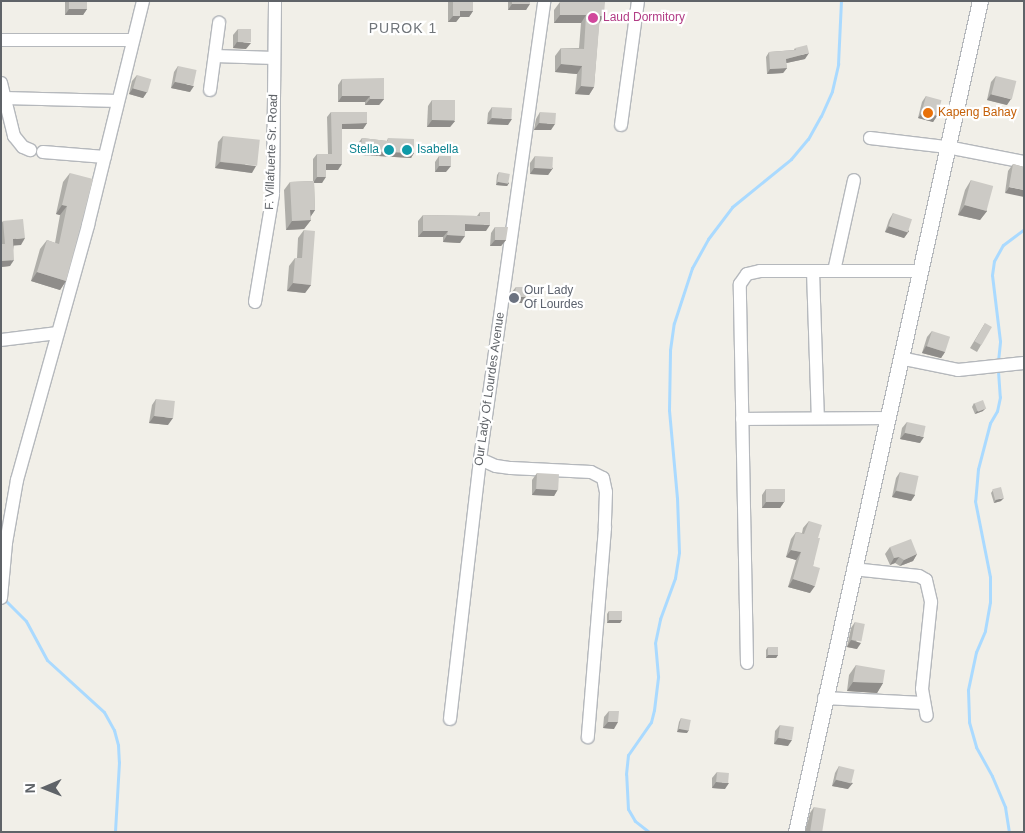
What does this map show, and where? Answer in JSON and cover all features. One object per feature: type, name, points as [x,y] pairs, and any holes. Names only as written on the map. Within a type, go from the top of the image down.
[{"type":"street","points":[[1,598],[6,543],[17,480],[105,157],[143,1]]},
{"type":"street","name":"F. Villafuerte Sr. Road","points":[[255,302],[272,194],[275,1]]},
{"type":"street","name":"Our Lady Of Lourdes Avenue","points":[[450,719],[480,459],[544,1]]},
{"type":"street","points":[[621,125],[638,1]]},
{"type":"street","points":[[796,832],[824,698],[980,1]]},
{"type":"street","points":[[210,90],[220,23]]},
{"type":"street","points":[[1,40],[133,40]]},
{"type":"street","points":[[215,56],[274,58]]},
{"type":"street","points":[[1,83],[14,136],[23,147],[36,151],[105,157]]},
{"type":"street","points":[[4,98],[118,101]]},
{"type":"street","points":[[870,138],[947,148],[1024,162]]},
{"type":"street","points":[[834,271],[854,180]]},
{"type":"street","points":[[747,663],[739,292],[742,279],[747,274],[760,271],[920,271]]},
{"type":"street","points":[[813,271],[818,418]]},
{"type":"street","points":[[1,340],[58,333]]},
{"type":"street","points":[[900,358],[958,370],[1024,363]]},
{"type":"street","points":[[742,419],[886,418]]},
{"type":"street","points":[[480,459],[496,466],[591,472],[603,478],[606,492],[605,528],[588,737]]},
{"type":"street","points":[[853,569],[919,576],[926,580],[931,602],[923,675],[923,703],[926,716]]},
{"type":"street","points":[[824,698],[923,703]]},
{"type":"building","points":[[69,1],[87,1],[87,9],[69,9]]},
{"type":"building","points":[[453,1],[473,1],[473,11],[460,11],[460,16],[453,16]]},
{"type":"building","points":[[512,1],[530,1],[530,4],[512,4]]},
{"type":"building","points":[[605,1],[604,16],[600,16],[594,87],[581,86],[582,66],[561,64],[561,48],[584,49],[586,15],[560,15],[560,2]]},
{"type":"building","points":[[238,29],[251,29],[251,42],[238,42]]},
{"type":"building","points":[[807,45],[809,53],[786,59],[787,68],[770,69],[769,52],[796,50],[795,48]]},
{"type":"building","points":[[178,66],[197,70],[193,86],[175,82]]},
{"type":"building","points":[[137,75],[151,79],[148,93],[133,88]]},
{"type":"building","points":[[996,76],[1016,81],[1012,100],[991,94]]},
{"type":"building","points":[[384,78],[384,99],[370,99],[370,96],[342,96],[342,79]]},
{"type":"building","points":[[926,96],[941,100],[937,116],[922,111]]},
{"type":"building","points":[[432,100],[455,100],[455,120],[432,120]]},
{"type":"building","points":[[492,107],[512,108],[511,119],[491,118]]},
{"type":"building","points":[[331,112],[367,112],[367,123],[342,124],[342,164],[326,164],[326,177],[317,177],[317,154],[332,154]]},
{"type":"building","points":[[540,112],[556,113],[555,124],[539,123]]},
{"type":"building","points":[[223,136],[260,140],[257,166],[220,162]]},
{"type":"building","points":[[362,138],[388,141],[388,138],[414,139],[414,153],[365,151],[365,149],[361,149]]},
{"type":"building","points":[[439,156],[451,156],[451,166],[439,166]]},
{"type":"building","points":[[535,156],[553,157],[552,169],[534,168]]},
{"type":"building","points":[[1013,164],[1024,167],[1024,190],[1009,187]]},
{"type":"building","points":[[499,172],[510,174],[508,184],[497,182]]},
{"type":"building","points":[[70,173],[93,179],[66,281],[37,272],[47,240],[59,244],[67,206],[62,205]]},
{"type":"building","points":[[971,180],[993,186],[986,211],[964,205]]},
{"type":"building","points":[[314,181],[315,210],[310,210],[311,220],[292,221],[290,182]]},
{"type":"building","points":[[480,212],[490,212],[490,225],[465,224],[465,236],[447,235],[448,231],[423,231],[423,215],[480,216]]},
{"type":"building","points":[[893,213],[912,219],[908,232],[889,226]]},
{"type":"building","points":[[23,219],[25,238],[13,239],[14,260],[1,261],[1,244],[5,244],[3,221]]},
{"type":"building","points":[[495,227],[508,227],[506,240],[495,240]]},
{"type":"building","points":[[304,230],[315,231],[311,285],[293,283],[295,258],[302,258]]},
{"type":"building","points":[[516,287],[526,287],[526,297],[514,297]]},
{"type":"building","points":[[985,323],[992,327],[981,345],[974,341]]},
{"type":"building","points":[[932,331],[950,337],[945,352],[927,346]]},
{"type":"building","points":[[156,399],[175,401],[173,418],[154,416]]},
{"type":"building","points":[[983,400],[986,408],[978,412],[975,403]]},
{"type":"building","points":[[907,422],[926,426],[923,437],[905,433]]},
{"type":"building","points":[[900,472],[919,476],[915,495],[896,491]]},
{"type":"building","points":[[537,473],[559,474],[558,490],[536,489]]},
{"type":"building","points":[[1001,487],[1004,498],[995,500],[992,489]]},
{"type":"building","points":[[766,489],[785,489],[785,502],[766,502]]},
{"type":"building","points":[[809,521],[822,525],[813,566],[820,568],[815,586],[793,579],[801,552],[791,550],[796,532],[804,534]]},
{"type":"building","points":[[911,539],[917,554],[904,560],[899,557],[894,558],[890,547]]},
{"type":"building","points":[[609,611],[622,611],[622,620],[609,620]]},
{"type":"building","points":[[855,622],[865,624],[861,642],[852,640]]},
{"type":"building","points":[[768,647],[778,647],[778,655],[768,655]]},
{"type":"building","points":[[856,665],[885,670],[883,683],[853,682]]},
{"type":"building","points":[[609,711],[619,711],[618,722],[608,722]]},
{"type":"building","points":[[681,718],[691,720],[689,731],[679,729]]},
{"type":"building","points":[[780,725],[794,727],[792,740],[778,738]]},
{"type":"building","points":[[839,766],[855,770],[851,783],[836,780]]},
{"type":"building","points":[[717,772],[729,773],[728,783],[716,782]]},
{"type":"building","points":[[814,807],[826,809],[822,832],[810,831]]},
{"type":"waterway","points":[[649,832],[635,821],[628,809],[626,774],[628,755],[651,722],[654,710],[658,676],[655,643],[660,619],[675,578],[679,552],[677,498],[669,410],[670,350],[674,323],[692,268],[708,239],[732,207],[791,159],[808,139],[821,116],[832,91],[838,64],[841,1]]},
{"type":"waterway","points":[[998,361],[1000,341],[992,275],[994,261],[1003,245],[1024,229]]},
{"type":"waterway","points":[[998,371],[1000,397],[997,411],[990,423],[978,469],[975,501],[990,577],[990,602],[985,631],[976,652],[968,690],[969,722],[976,747],[992,776],[1005,807],[1009,832]]},
{"type":"waterway","points":[[6,601],[26,621],[47,660],[104,712],[114,730],[118,745],[119,762],[115,832]]},
{"type":"place","name":"Laud Dormitory","points":[[593,18]]},
{"type":"place","name":"Kapeng Bahay","points":[[928,113]]},
{"type":"place","name":"Stella","points":[[389,150]]},
{"type":"place","name":"Isabella","points":[[407,150]]},
{"type":"place","name":"Our Lady Of Lourdes","points":[[514,298]]},
{"type":"district","name":"PUROK 1","points":[[403,28]]}]
